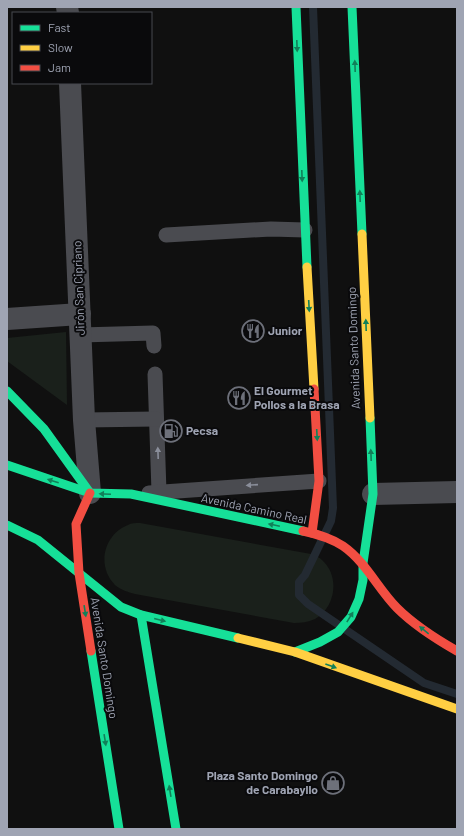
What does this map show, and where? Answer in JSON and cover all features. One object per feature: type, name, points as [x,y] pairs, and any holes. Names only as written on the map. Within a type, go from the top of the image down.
[{"type":"main road","points":[[296,7],[305,230],[319,481],[312,533]]},
{"type":"main road","name":"Avenida Santo Domingo","points":[[295,652],[333,636],[343,628],[357,605],[363,579],[363,565],[373,494],[352,7]]},
{"type":"main road","points":[[7,391],[44,429],[90,493]]},
{"type":"main road","name":"Avenida Camino Real","points":[[7,465],[90,493],[130,494],[312,533],[333,540],[350,551],[397,608],[432,637],[457,651]]},
{"type":"main road","name":"Avenida Santo Domingo","points":[[90,493],[76,524],[79,573],[119,829]]},
{"type":"main road","points":[[7,525],[38,540],[98,590],[121,607],[141,615],[295,652],[457,709]]},
{"type":"main road","points":[[141,615],[176,829]]},
{"type":"street","name":"Jirón San Cipriano","points":[[70,84],[84,420],[90,493]]},
{"type":"street","points":[[7,319],[80,325]]},
{"type":"street","points":[[373,494],[457,492]]},
{"type":"lane","points":[[166,235],[271,228],[305,230]]},
{"type":"lane","points":[[80,325],[153,333],[154,346]]},
{"type":"lane","points":[[155,374],[159,492]]},
{"type":"lane","points":[[84,420],[156,419]]},
{"type":"lane","points":[[130,494],[319,481]]},
{"type":"shaded area","points":[[66,332],[67,405],[7,361],[7,338]]},
{"type":"shaded area","points":[[140,523],[311,554],[322,560],[328,567],[333,583],[331,599],[322,614],[315,619],[294,623],[125,591],[115,585],[109,577],[104,560],[105,551],[108,543],[120,529],[131,524]]},
{"type":"waterway","points":[[313,7],[333,508],[331,521],[305,575],[299,582],[299,595],[308,604],[424,683],[457,694]]},
{"type":"traffic: fast","points":[[296,7],[307,267]]},
{"type":"traffic: fast","points":[[352,7],[362,234]]},
{"type":"traffic: fast","points":[[7,391],[44,429],[90,493]]},
{"type":"traffic: fast","points":[[295,652],[320,642],[338,632],[351,617],[359,599],[363,580],[363,563],[373,494],[370,418]]},
{"type":"traffic: fast","points":[[7,465],[90,493],[131,494],[303,531]]},
{"type":"traffic: fast","points":[[7,525],[38,540],[121,607],[141,615],[238,638]]},
{"type":"traffic: fast","points":[[141,615],[176,829]]},
{"type":"traffic: fast","points":[[91,651],[119,829]]},
{"type":"traffic: slow","points":[[362,234],[370,418]]},
{"type":"traffic: slow","points":[[307,267],[314,389]]},
{"type":"traffic: slow","points":[[238,638],[295,652],[457,709]]},
{"type":"traffic: jam","points":[[312,533],[319,481],[314,389]]},
{"type":"traffic: jam","points":[[90,493],[76,524],[79,573],[91,651]]},
{"type":"traffic: jam","points":[[303,531],[334,541],[351,552],[390,601],[404,615],[426,632],[457,651]]},
{"type":"place","name":"Junior","points":[[253,331]]},
{"type":"place","name":"El Gourmet Pollos a la Brasa","points":[[239,398]]},
{"type":"place","name":"Pecsa","points":[[171,431]]},
{"type":"place","name":"Plaza Santo Domingo de Carabayllo","points":[[333,783]]}]
